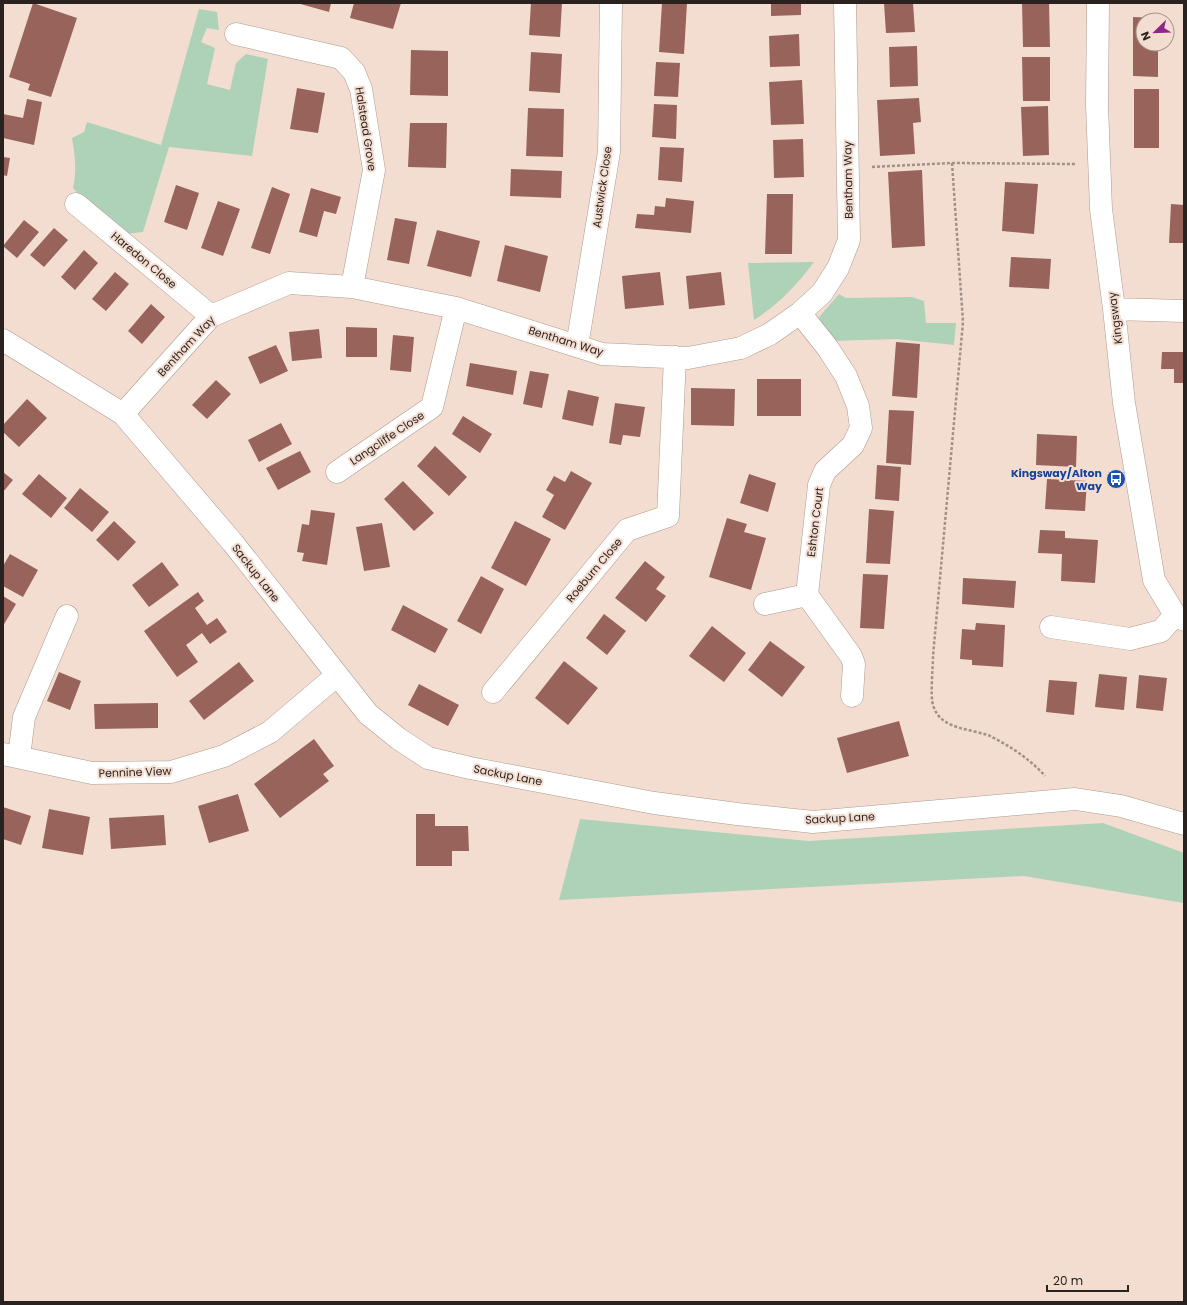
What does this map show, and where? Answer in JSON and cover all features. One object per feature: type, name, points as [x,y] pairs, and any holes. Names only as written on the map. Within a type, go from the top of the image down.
[{"type":"street","name":"Austwick Close","points":[[577,346],[609,152],[611,3]]},
{"type":"street","name":"Bentham Way","points":[[123,414],[211,316],[289,283],[352,287],[456,308],[602,354],[688,358],[741,348],[770,334],[800,313],[822,293],[838,268],[849,240],[845,3]]},
{"type":"street","name":"Kingsway","points":[[1098,3],[1097,104],[1101,209],[1124,403],[1154,580],[1180,617]]},
{"type":"street","name":"Halstead Grove","points":[[236,34],[341,58],[354,72],[361,89],[374,170],[352,287]]},
{"type":"street","name":"Haredon Close","points":[[76,204],[211,316]]},
{"type":"street","name":"Langcliffe Close","points":[[337,472],[432,407],[456,308]]},
{"type":"street","points":[[1114,309],[1184,311]]},
{"type":"street","name":"Eshton Court","points":[[800,313],[827,347],[846,376],[858,406],[861,428],[853,445],[825,471],[819,485],[807,595]]},
{"type":"street","name":"Sackup Lane","points":[[3,340],[123,414],[233,543],[336,676],[368,714],[399,740],[428,758],[470,768],[654,803],[813,822],[1075,799],[1121,806],[1184,824]]},
{"type":"street","name":"Roeburn Close","points":[[493,692],[627,530],[668,516],[675,357]]},
{"type":"street","points":[[765,604],[807,595],[854,664],[852,696]]},
{"type":"street","points":[[11,756],[24,717],[67,616]]},
{"type":"street","points":[[1051,627],[1130,639],[1161,632],[1180,617]]},
{"type":"street","name":"Pennine View","points":[[11,756],[92,773],[171,772],[224,756],[270,732],[336,676]]},
{"type":"path","points":[[952,163],[963,322],[933,648],[933,704],[938,716],[948,724],[988,736],[1011,747],[1041,771],[1066,800]]},
{"type":"path","points":[[847,168],[952,163],[1099,164]]},
{"type":"green space","points":[[199,9],[217,12],[219,30],[207,28],[201,42],[215,48],[207,84],[230,90],[236,63],[246,54],[268,59],[252,156],[169,147],[143,232],[126,234],[102,221],[73,188],[75,163],[72,138],[84,132],[87,122],[161,145]]},
{"type":"green space","points":[[814,262],[787,294],[754,320],[748,263]]},
{"type":"green space","points":[[839,294],[846,298],[912,297],[924,301],[926,323],[956,323],[954,345],[896,339],[832,341],[823,330],[819,317]]},
{"type":"green space","points":[[580,819],[809,841],[1103,823],[1184,853],[1184,903],[1024,876],[559,900]]},
{"type":"building","points":[[33,3],[77,18],[51,97],[28,90],[30,84],[9,77]]},
{"type":"building","points":[[297,3],[331,3],[329,12]]},
{"type":"building","points":[[354,3],[401,3],[393,29],[350,18]]},
{"type":"building","points":[[531,3],[562,3],[560,37],[529,35]]},
{"type":"building","points":[[662,3],[687,3],[684,54],[659,52]]},
{"type":"building","points":[[771,3],[801,3],[801,15],[771,16]]},
{"type":"building","points":[[884,3],[913,3],[915,32],[886,33]]},
{"type":"building","points":[[1022,3],[1049,3],[1050,47],[1023,47]]},
{"type":"building","points":[[1133,17],[1135,17],[1135,52],[1158,52],[1158,77],[1133,76]]},
{"type":"building","points":[[799,34],[800,66],[770,67],[769,36]]},
{"type":"building","points":[[917,46],[918,86],[890,87],[889,47]]},
{"type":"building","points":[[411,50],[448,51],[448,96],[410,95]]},
{"type":"building","points":[[531,52],[562,54],[560,93],[529,91]]},
{"type":"building","points":[[1022,57],[1050,57],[1050,101],[1023,101]]},
{"type":"building","points":[[656,62],[680,63],[678,97],[654,96]]},
{"type":"building","points":[[802,80],[804,124],[771,125],[769,82]]},
{"type":"building","points":[[297,88],[325,93],[318,133],[290,129]]},
{"type":"building","points":[[1134,89],[1159,89],[1159,148],[1134,148]]},
{"type":"building","points":[[919,98],[921,122],[913,123],[915,154],[880,156],[877,100]]},
{"type":"building","points":[[27,99],[42,102],[34,145],[3,138],[3,114],[23,118]]},
{"type":"building","points":[[654,104],[677,105],[676,139],[652,137]]},
{"type":"building","points":[[1048,106],[1049,155],[1023,156],[1021,107]]},
{"type":"building","points":[[528,108],[564,109],[563,157],[526,156]]},
{"type":"building","points":[[410,123],[447,123],[446,168],[408,167]]},
{"type":"building","points":[[803,139],[804,177],[774,178],[773,140]]},
{"type":"building","points":[[660,147],[684,148],[682,182],[658,180]]},
{"type":"building","points":[[3,157],[10,158],[7,176],[3,175]]},
{"type":"building","points":[[511,169],[562,171],[561,198],[510,196]]},
{"type":"building","points":[[922,170],[925,246],[892,248],[888,172]]},
{"type":"building","points":[[1005,182],[1038,184],[1034,234],[1002,231]]},
{"type":"building","points":[[176,185],[199,193],[187,230],[164,222]]},
{"type":"building","points":[[272,187],[290,194],[270,254],[251,248]]},
{"type":"building","points":[[311,188],[341,197],[336,214],[324,211],[317,237],[299,232]]},
{"type":"building","points":[[767,194],[793,194],[792,254],[765,254]]},
{"type":"building","points":[[666,198],[694,201],[691,233],[635,228],[637,214],[654,215],[655,206],[665,207]]},
{"type":"building","points":[[218,201],[240,209],[223,256],[201,248]]},
{"type":"building","points":[[1171,204],[1184,205],[1184,243],[1169,243]]},
{"type":"building","points":[[395,218],[417,222],[409,264],[387,260]]},
{"type":"building","points":[[24,220],[39,232],[17,258],[3,246]]},
{"type":"building","points":[[54,228],[68,240],[44,267],[30,255]]},
{"type":"building","points":[[437,230],[480,241],[471,277],[427,266]]},
{"type":"building","points":[[505,245],[548,256],[540,292],[497,281]]},
{"type":"building","points":[[84,250],[98,263],[75,290],[61,277]]},
{"type":"building","points":[[1011,257],[1051,259],[1049,289],[1009,287]]},
{"type":"building","points":[[115,272],[129,284],[106,311],[92,299]]},
{"type":"building","points":[[660,272],[664,305],[625,309],[622,276]]},
{"type":"building","points":[[721,272],[725,305],[689,309],[686,276]]},
{"type":"building","points":[[151,304],[165,317],[142,344],[128,331]]},
{"type":"building","points":[[346,327],[377,328],[377,357],[346,357]]},
{"type":"building","points":[[319,329],[322,358],[292,361],[289,332]]},
{"type":"building","points":[[393,335],[414,337],[411,372],[390,370]]},
{"type":"building","points":[[896,342],[920,344],[917,398],[892,396]]},
{"type":"building","points":[[276,345],[288,371],[260,384],[248,357]]},
{"type":"building","points":[[1162,352],[1184,352],[1184,383],[1174,383],[1174,369],[1161,369]]},
{"type":"building","points":[[470,363],[517,371],[513,395],[466,386]]},
{"type":"building","points":[[530,371],[549,374],[542,408],[523,404]]},
{"type":"building","points":[[757,379],[801,379],[801,416],[757,416]]},
{"type":"building","points":[[216,380],[231,394],[207,419],[192,405]]},
{"type":"building","points":[[691,388],[735,389],[734,426],[691,425]]},
{"type":"building","points":[[568,390],[599,397],[593,426],[562,419]]},
{"type":"building","points":[[27,399],[47,418],[19,447],[3,432],[3,425]]},
{"type":"building","points":[[615,403],[645,407],[640,437],[623,435],[621,445],[609,443]]},
{"type":"building","points":[[889,410],[914,411],[911,465],[886,463]]},
{"type":"building","points":[[463,416],[492,434],[480,453],[452,434]]},
{"type":"building","points":[[281,423],[292,444],[259,462],[248,440]]},
{"type":"building","points":[[1037,434],[1077,436],[1076,467],[1036,465]]},
{"type":"building","points":[[435,446],[467,477],[449,496],[417,466]]},
{"type":"building","points":[[300,451],[311,472],[278,490],[266,468]]},
{"type":"building","points":[[877,465],[901,467],[899,501],[875,499]]},
{"type":"building","points":[[571,471],[592,483],[565,530],[542,517],[554,495],[546,490],[554,476],[565,482]]},
{"type":"building","points":[[3,472],[13,480],[3,492]]},
{"type":"building","points":[[39,474],[67,498],[51,518],[22,494]]},
{"type":"building","points":[[749,474],[776,483],[768,512],[740,503]]},
{"type":"building","points":[[1047,479],[1087,481],[1085,511],[1045,509]]},
{"type":"building","points":[[403,481],[434,513],[414,531],[384,499]]},
{"type":"building","points":[[80,488],[109,512],[92,532],[64,508]]},
{"type":"building","points":[[869,509],[894,511],[890,564],[866,563]]},
{"type":"building","points":[[311,510],[335,513],[327,565],[302,561],[304,553],[297,552],[302,524],[309,525]]},
{"type":"building","points":[[727,518],[747,524],[744,532],[766,538],[751,590],[709,577]]},
{"type":"building","points":[[114,521],[136,542],[118,561],[96,540]]},
{"type":"building","points":[[515,521],[551,539],[526,586],[491,568]]},
{"type":"building","points":[[382,523],[390,567],[364,571],[356,527]]},
{"type":"building","points":[[1040,530],[1065,531],[1065,538],[1098,540],[1095,583],[1061,581],[1062,554],[1038,553]]},
{"type":"building","points":[[10,554],[38,570],[23,597],[3,586],[3,566]]},
{"type":"building","points":[[645,561],[665,577],[656,589],[666,596],[646,622],[615,598]]},
{"type":"building","points":[[162,562],[179,585],[149,607],[132,585]]},
{"type":"building","points":[[863,574],[888,575],[884,629],[860,628]]},
{"type":"building","points":[[481,576],[504,589],[481,634],[457,621]]},
{"type":"building","points":[[963,578],[1016,581],[1014,608],[962,604]]},
{"type":"building","points":[[198,592],[204,601],[195,608],[207,625],[217,618],[227,632],[210,644],[202,633],[186,645],[198,662],[177,677],[144,631]]},
{"type":"building","points":[[3,596],[16,604],[3,626]]},
{"type":"building","points":[[403,605],[448,629],[435,653],[391,630]]},
{"type":"building","points":[[604,614],[626,631],[607,655],[586,638]]},
{"type":"building","points":[[976,623],[1005,625],[1003,667],[972,665],[972,660],[960,659],[962,629],[975,630]]},
{"type":"building","points":[[712,626],[746,653],[724,682],[689,656]]},
{"type":"building","points":[[770,641],[805,667],[782,697],[748,670]]},
{"type":"building","points":[[564,661],[598,688],[568,725],[535,698]]},
{"type":"building","points":[[239,662],[254,681],[204,720],[189,701]]},
{"type":"building","points":[[59,672],[81,681],[70,710],[47,701]]},
{"type":"building","points":[[1099,674],[1127,677],[1124,710],[1095,707]]},
{"type":"building","points":[[1139,675],[1167,678],[1163,711],[1136,708]]},
{"type":"building","points":[[1049,680],[1077,682],[1074,715],[1046,712]]},
{"type":"building","points":[[419,684],[459,705],[448,726],[408,705]]},
{"type":"building","points":[[158,703],[158,728],[95,729],[94,704]]},
{"type":"building","points":[[899,721],[909,756],[847,773],[837,738]]},
{"type":"building","points":[[314,739],[334,766],[323,774],[329,781],[280,818],[254,784]]},
{"type":"building","points":[[238,794],[249,831],[209,843],[198,806]]},
{"type":"building","points":[[3,807],[31,816],[21,845],[3,839]]},
{"type":"building","points":[[49,809],[90,817],[83,855],[42,848]]},
{"type":"building","points":[[416,814],[435,814],[435,826],[468,826],[469,851],[452,851],[452,866],[416,866]]},
{"type":"building","points":[[164,815],[166,845],[111,849],[109,818]]},
{"type":"place","name":"Kingsway/Alton Way","points":[[1116,479]]}]
